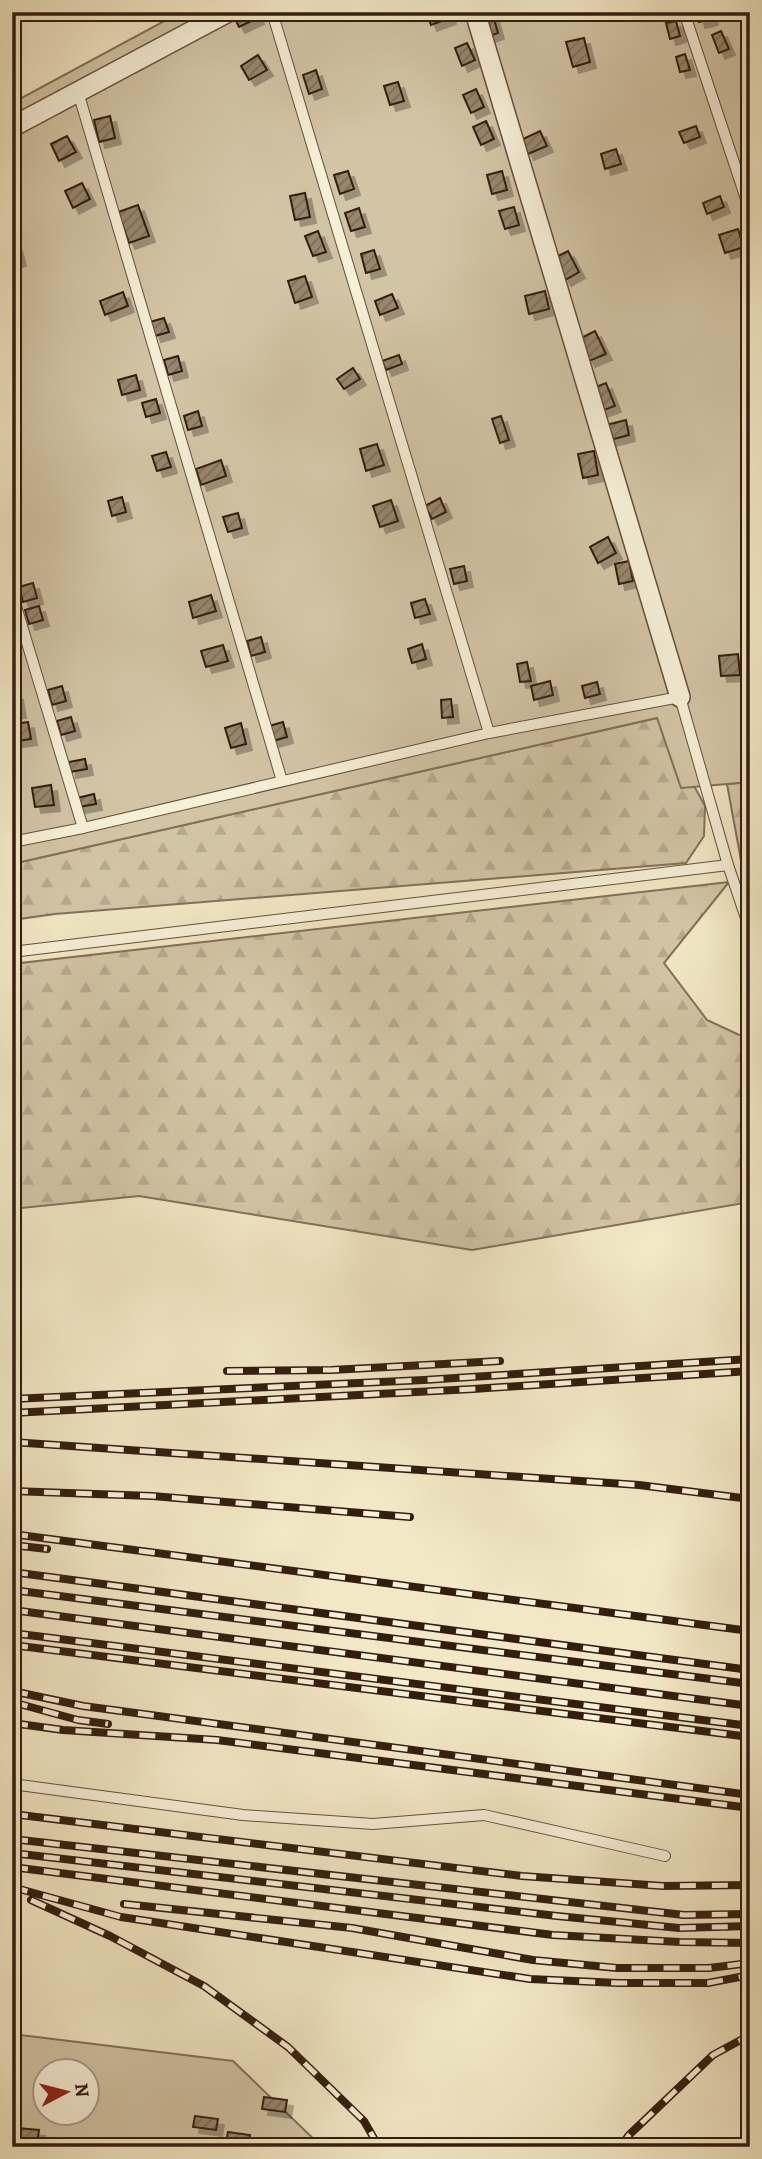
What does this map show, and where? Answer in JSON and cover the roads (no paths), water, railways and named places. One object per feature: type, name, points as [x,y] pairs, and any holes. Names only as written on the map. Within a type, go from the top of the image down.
[{"type":"street","points":[[12,127],[228,12]]},
{"type":"street","points":[[475,12],[680,697]]},
{"type":"lane","points":[[272,12],[489,733]]},
{"type":"lane","points":[[684,12],[750,211]]},
{"type":"lane","points":[[78,92],[282,781]]},
{"type":"lane","points":[[12,593],[83,828]]},
{"type":"lane","points":[[12,842],[83,828],[489,733],[680,697],[728,865],[750,930]]},
{"type":"lane","points":[[12,952],[728,865]]},
{"type":"lane","points":[[12,1784],[256,1816],[373,1824],[484,1815],[665,1856]]},
{"type":"railway","points":[[12,1399],[424,1380],[750,1359]]},
{"type":"railway","points":[[227,1371],[331,1370],[500,1361]]},
{"type":"railway","points":[[12,1413],[473,1389],[750,1371]]},
{"type":"railway","points":[[12,1442],[639,1485],[750,1499]]},
{"type":"railway","points":[[12,1491],[152,1496],[410,1517]]},
{"type":"railway","points":[[12,1534],[750,1631]]},
{"type":"railway","points":[[12,1545],[47,1549]]},
{"type":"railway","points":[[12,1572],[750,1670]]},
{"type":"railway","points":[[12,1590],[750,1684]]},
{"type":"railway","points":[[12,1610],[750,1706]]},
{"type":"railway","points":[[12,1633],[750,1726]]},
{"type":"railway","points":[[12,1645],[750,1737]]},
{"type":"railway","points":[[12,1691],[83,1706],[750,1795]]},
{"type":"railway","points":[[12,1702],[78,1720],[108,1724]]},
{"type":"railway","points":[[12,1723],[63,1730],[217,1740],[750,1808]]},
{"type":"railway","points":[[12,1814],[522,1876],[663,1886],[750,1885]]},
{"type":"railway","points":[[12,1839],[684,1915],[750,1914]]},
{"type":"railway","points":[[12,1853],[557,1916],[679,1928],[750,1926]]},
{"type":"railway","points":[[12,1867],[553,1935],[750,1943]]},
{"type":"railway","points":[[12,1887],[121,1917],[530,1979],[708,1983],[750,1975]]},
{"type":"railway","points":[[31,1900],[110,1936],[204,1986],[288,2047],[364,2121],[379,2147]]},
{"type":"railway","points":[[124,1904],[352,1928],[533,1960],[617,1968],[709,1968],[750,1963]]},
{"type":"railway","points":[[620,2147],[629,2135],[713,2055],[750,2035]]}]
